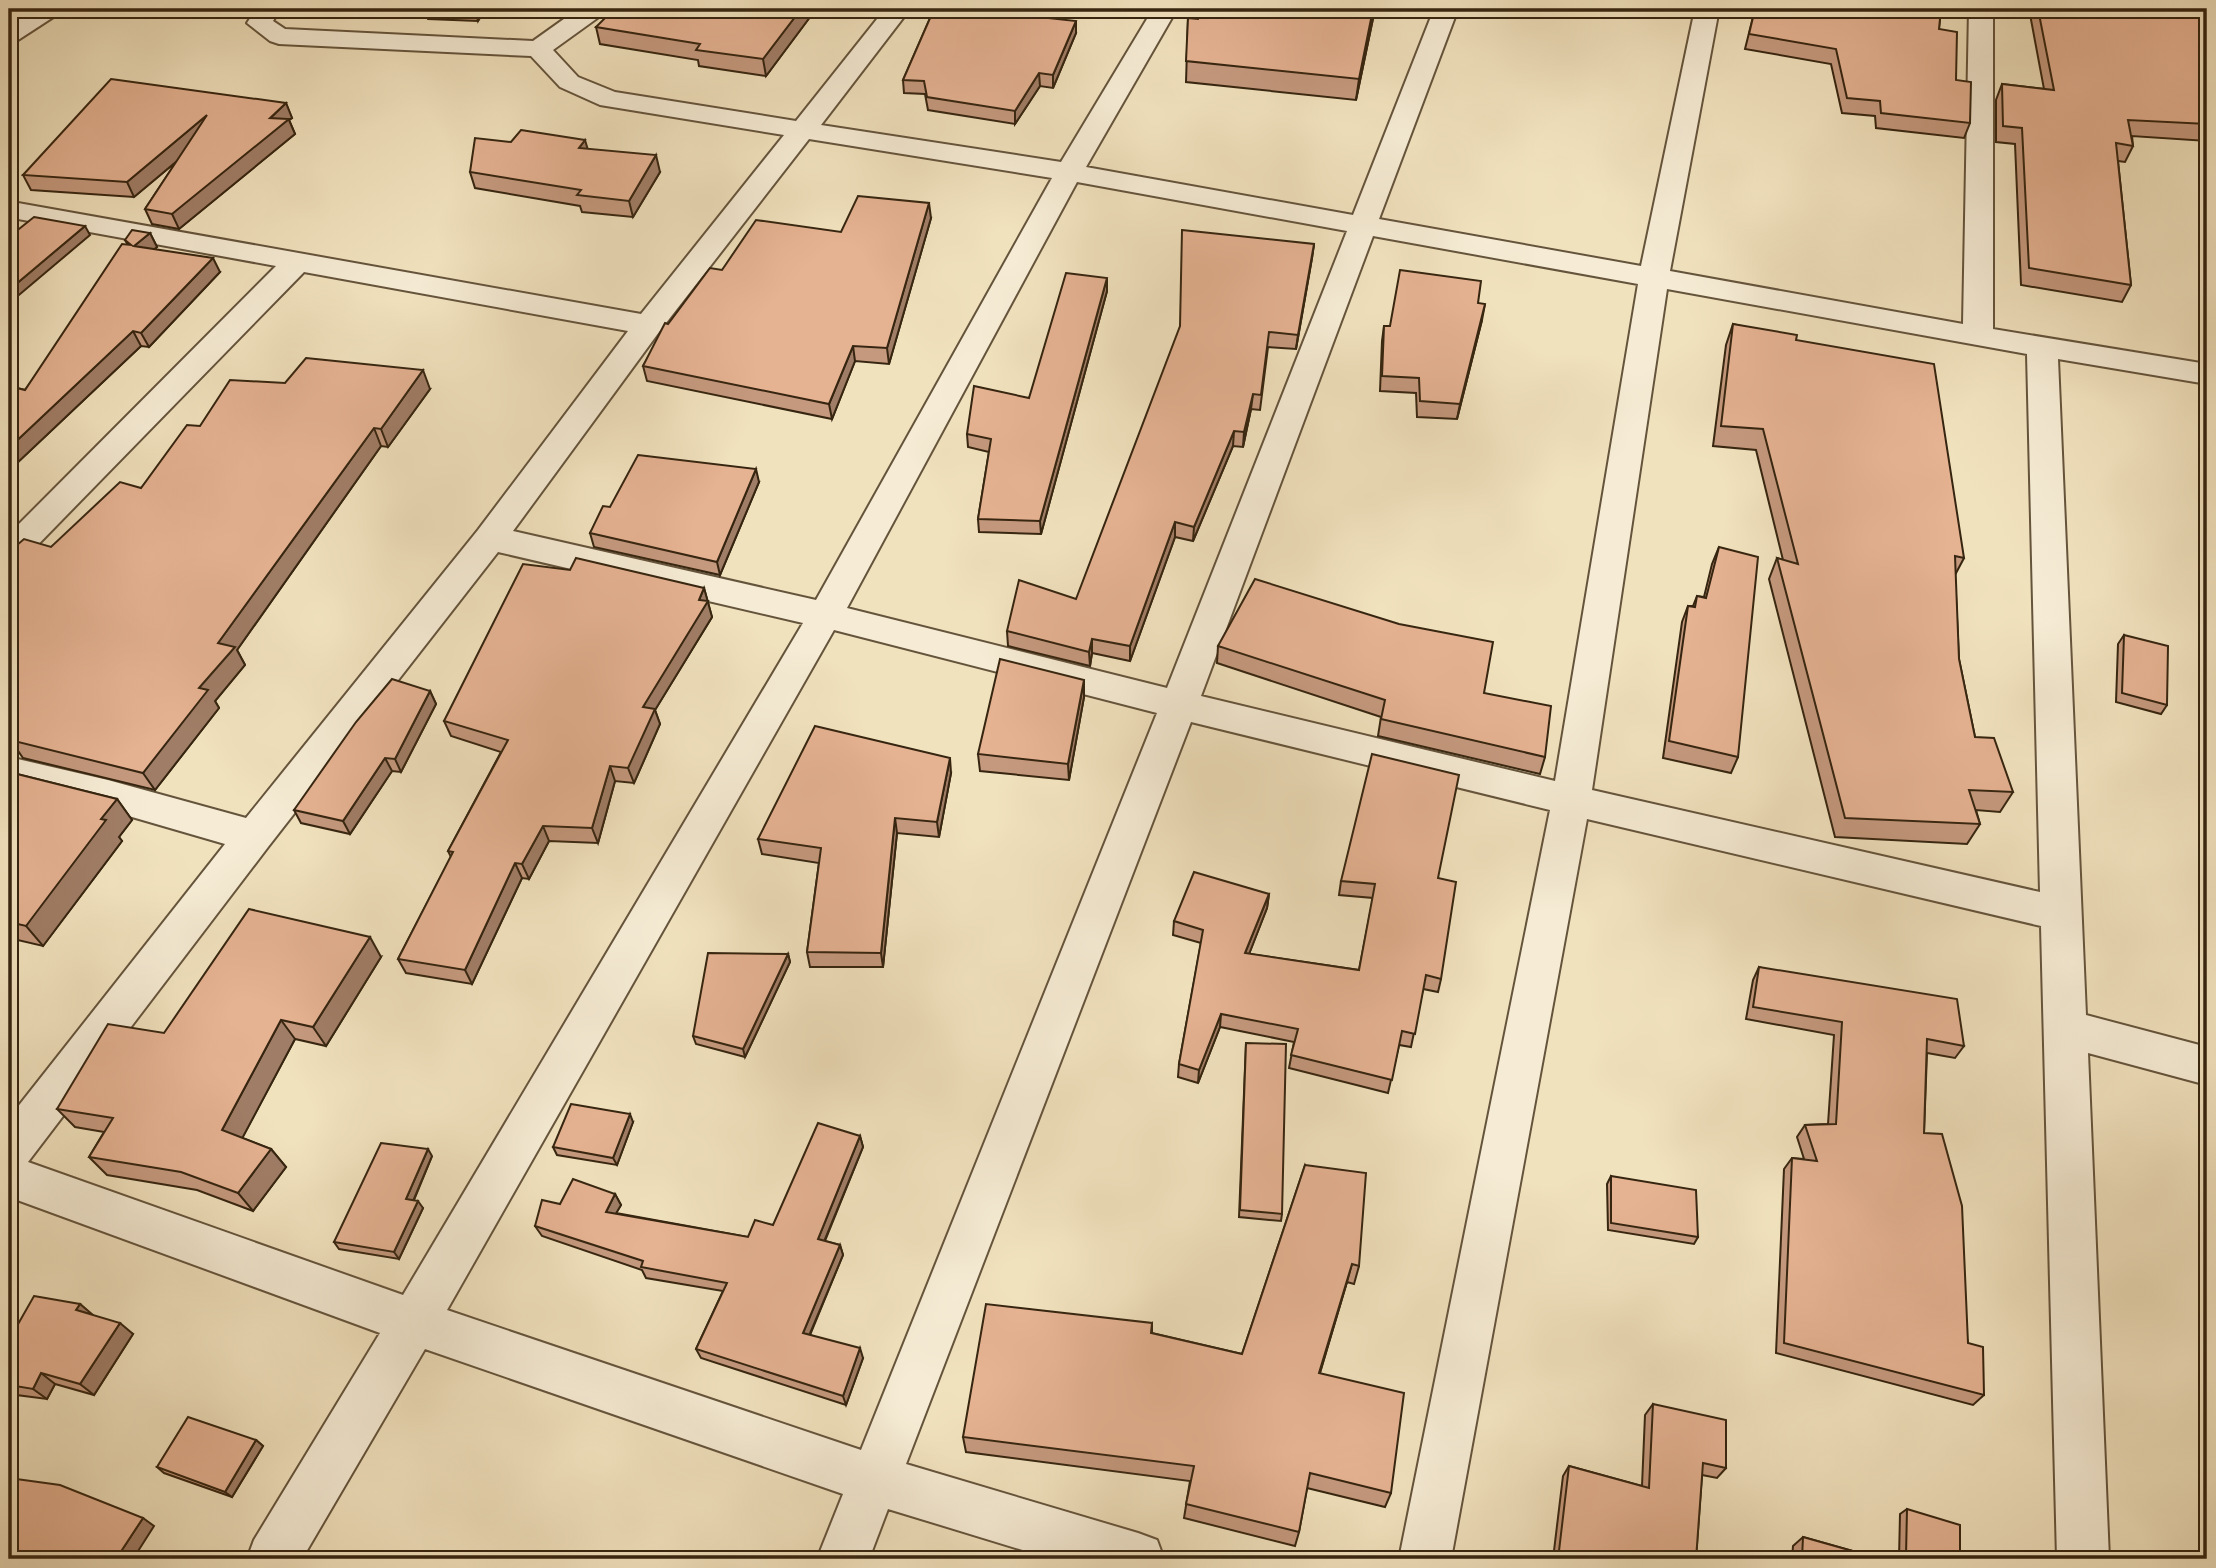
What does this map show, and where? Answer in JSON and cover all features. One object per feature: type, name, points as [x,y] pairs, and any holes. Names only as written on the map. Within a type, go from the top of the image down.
[{"type":"street","points":[[9,35],[49,9]]},
{"type":"street","points":[[268,9],[260,23],[279,36],[538,49],[594,9]]},
{"type":"street","points":[[9,1153],[254,836],[491,538],[649,326],[898,9]]},
{"type":"street","points":[[273,1559],[825,615],[1069,172],[1165,9]]},
{"type":"street","points":[[843,1559],[1179,705],[1446,9]]},
{"type":"street","points":[[1425,1559],[1571,800],[1654,277],[1707,9]]},
{"type":"street","points":[[1978,336],[1981,9]]},
{"type":"street","points":[[538,49],[569,82],[609,99],[1069,172],[1978,336],[2207,374]]},
{"type":"street","points":[[12,214],[649,326]]},
{"type":"street","points":[[9,554],[296,263]]},
{"type":"street","points":[[2042,346],[2082,1559]]},
{"type":"street","points":[[491,538],[825,615],[1179,705],[1571,800],[2059,913]]},
{"type":"street","points":[[9,772],[108,795],[254,836]]},
{"type":"street","points":[[2064,1028],[2207,1066]]},
{"type":"street","points":[[9,1176],[414,1322],[875,1480],[1138,1559]]},
{"type":"building","points":[[614,9],[801,9],[763,59],[696,50],[700,44],[596,27]]},
{"type":"building","points":[[934,9],[1005,9],[1003,13],[1076,21],[1053,75],[1039,73],[1015,111],[927,97],[924,81],[903,80]]},
{"type":"building","points":[[1200,9],[1373,9],[1359,79],[1186,61],[1188,18],[1198,19]]},
{"type":"building","points":[[1755,9],[1941,9],[1939,29],[1957,32],[1956,80],[1971,82],[1970,123],[1881,113],[1880,101],[1847,98],[1836,49],[1749,34]]},
{"type":"building","points":[[2038,9],[2207,9],[2207,124],[2128,120],[2133,146],[2116,143],[2131,285],[2029,268],[2022,128],[2003,126],[2002,84],[2054,90]]},
{"type":"building","points":[[111,79],[286,103],[270,118],[289,119],[172,214],[145,209],[207,115],[127,182],[23,175]]},
{"type":"building","points":[[521,130],[585,140],[579,148],[656,155],[629,201],[577,195],[581,190],[470,172],[475,138],[511,142]]},
{"type":"building","points":[[858,196],[929,203],[887,348],[853,346],[829,404],[643,366],[665,323],[668,324],[710,268],[722,270],[756,220],[841,232]]},
{"type":"building","points":[[34,217],[85,226],[9,290],[9,237]]},
{"type":"building","points":[[132,230],[150,233],[134,246],[213,258],[141,333],[133,331],[9,448],[9,386],[25,390],[122,244],[131,245],[125,240]]},
{"type":"building","points":[[1182,230],[1314,244],[1298,335],[1269,332],[1261,395],[1253,394],[1244,432],[1234,431],[1194,527],[1175,522],[1130,646],[1092,639],[1089,652],[1007,631],[1019,580],[1076,599],[1180,326]]},
{"type":"building","points":[[1400,270],[1481,281],[1478,303],[1485,304],[1460,404],[1420,401],[1419,378],[1382,376],[1384,326],[1390,326]]},
{"type":"building","points":[[1066,273],[1107,278],[1040,521],[978,519],[991,439],[967,434],[974,386],[1029,398]]},
{"type":"building","points":[[1733,324],[1797,335],[1796,340],[1934,364],[1964,558],[1955,556],[1959,659],[1975,737],[1994,738],[2013,792],[1969,790],[1980,824],[1845,818],[1777,558],[1798,564],[1763,429],[1721,426]]},
{"type":"building","points":[[306,358],[423,370],[381,429],[374,428],[218,643],[235,647],[199,688],[208,690],[143,773],[10,740],[16,733],[9,732],[9,552],[24,539],[51,547],[120,482],[141,488],[187,425],[200,426],[230,380],[285,383]]},
{"type":"building","points":[[638,455],[756,469],[717,562],[590,533],[603,506],[610,507]]},
{"type":"building","points":[[1719,547],[1758,557],[1738,757],[1669,741],[1688,606],[1695,607],[1697,596],[1706,598]]},
{"type":"building","points":[[576,558],[704,588],[699,600],[708,601],[643,707],[655,709],[628,768],[610,766],[592,828],[543,826],[522,864],[515,863],[465,970],[398,959],[453,852],[448,851],[508,740],[444,721],[523,564],[570,570]]},
{"type":"building","points":[[1255,579],[1399,624],[1493,642],[1484,693],[1551,706],[1545,757],[1381,719],[1385,700],[1218,646]]},
{"type":"building","points":[[2124,635],[2168,646],[2167,705],[2122,693]]},
{"type":"building","points":[[1000,659],[1084,680],[1068,764],[978,754]]},
{"type":"building","points":[[392,679],[430,691],[395,759],[385,758],[343,821],[294,810],[356,722]]},
{"type":"building","points":[[815,726],[950,758],[937,822],[895,818],[881,953],[807,952],[821,848],[758,839]]},
{"type":"building","points":[[1372,754],[1459,775],[1438,878],[1456,882],[1441,979],[1426,975],[1415,1034],[1402,1031],[1392,1080],[1291,1055],[1298,1029],[1221,1014],[1199,1070],[1179,1064],[1203,930],[1174,921],[1194,872],[1269,894],[1245,953],[1359,970],[1375,884],[1341,881]]},
{"type":"building","points":[[9,772],[117,799],[101,819],[106,820],[26,926],[9,922]]},
{"type":"building","points":[[249,909],[370,937],[313,1027],[281,1020],[222,1130],[271,1149],[238,1193],[181,1172],[89,1157],[113,1118],[57,1109],[108,1024],[164,1033]]},
{"type":"building","points":[[708,953],[788,954],[743,1049],[693,1036]]},
{"type":"building","points":[[1759,967],[1957,999],[1964,1046],[1927,1039],[1924,1133],[1942,1134],[1962,1206],[1968,1343],[1983,1347],[1984,1395],[1784,1343],[1792,1158],[1817,1161],[1805,1125],[1836,1124],[1842,1022],[1753,1007]]},
{"type":"building","points":[[1246,1043],[1286,1044],[1282,1214],[1240,1210]]},
{"type":"building","points":[[571,1104],[630,1114],[613,1158],[553,1147]]},
{"type":"building","points":[[818,1123],[860,1136],[818,1239],[840,1245],[803,1333],[860,1348],[843,1396],[696,1349],[727,1283],[641,1267],[643,1261],[535,1226],[542,1200],[560,1204],[573,1179],[615,1194],[606,1212],[748,1237],[755,1220],[773,1225]]},
{"type":"building","points":[[381,1143],[428,1149],[406,1199],[418,1201],[394,1252],[334,1242]]},
{"type":"building","points":[[1305,1165],[1366,1173],[1359,1266],[1352,1264],[1319,1373],[1404,1393],[1391,1493],[1310,1473],[1299,1532],[1186,1504],[1194,1466],[963,1437],[986,1304],[1152,1323],[1151,1333],[1242,1354]]},
{"type":"building","points":[[1611,1176],[1696,1190],[1698,1237],[1611,1223]]},
{"type":"building","points":[[34,1296],[80,1304],[76,1310],[120,1323],[80,1384],[41,1373],[33,1389],[9,1385],[9,1333],[13,1333]]},
{"type":"building","points":[[1653,1404],[1726,1420],[1726,1468],[1703,1463],[1696,1559],[1586,1559],[1559,1551],[1569,1466],[1649,1488]]},
{"type":"building","points":[[188,1417],[256,1440],[225,1492],[157,1467]]},
{"type":"building","points":[[9,1478],[60,1485],[143,1518],[116,1559],[9,1559]]},
{"type":"building","points":[[1907,1509],[1960,1525],[1960,1559],[1916,1559],[1906,1556]]},
{"type":"building","points":[[1803,1537],[1881,1559],[1802,1559]]}]
